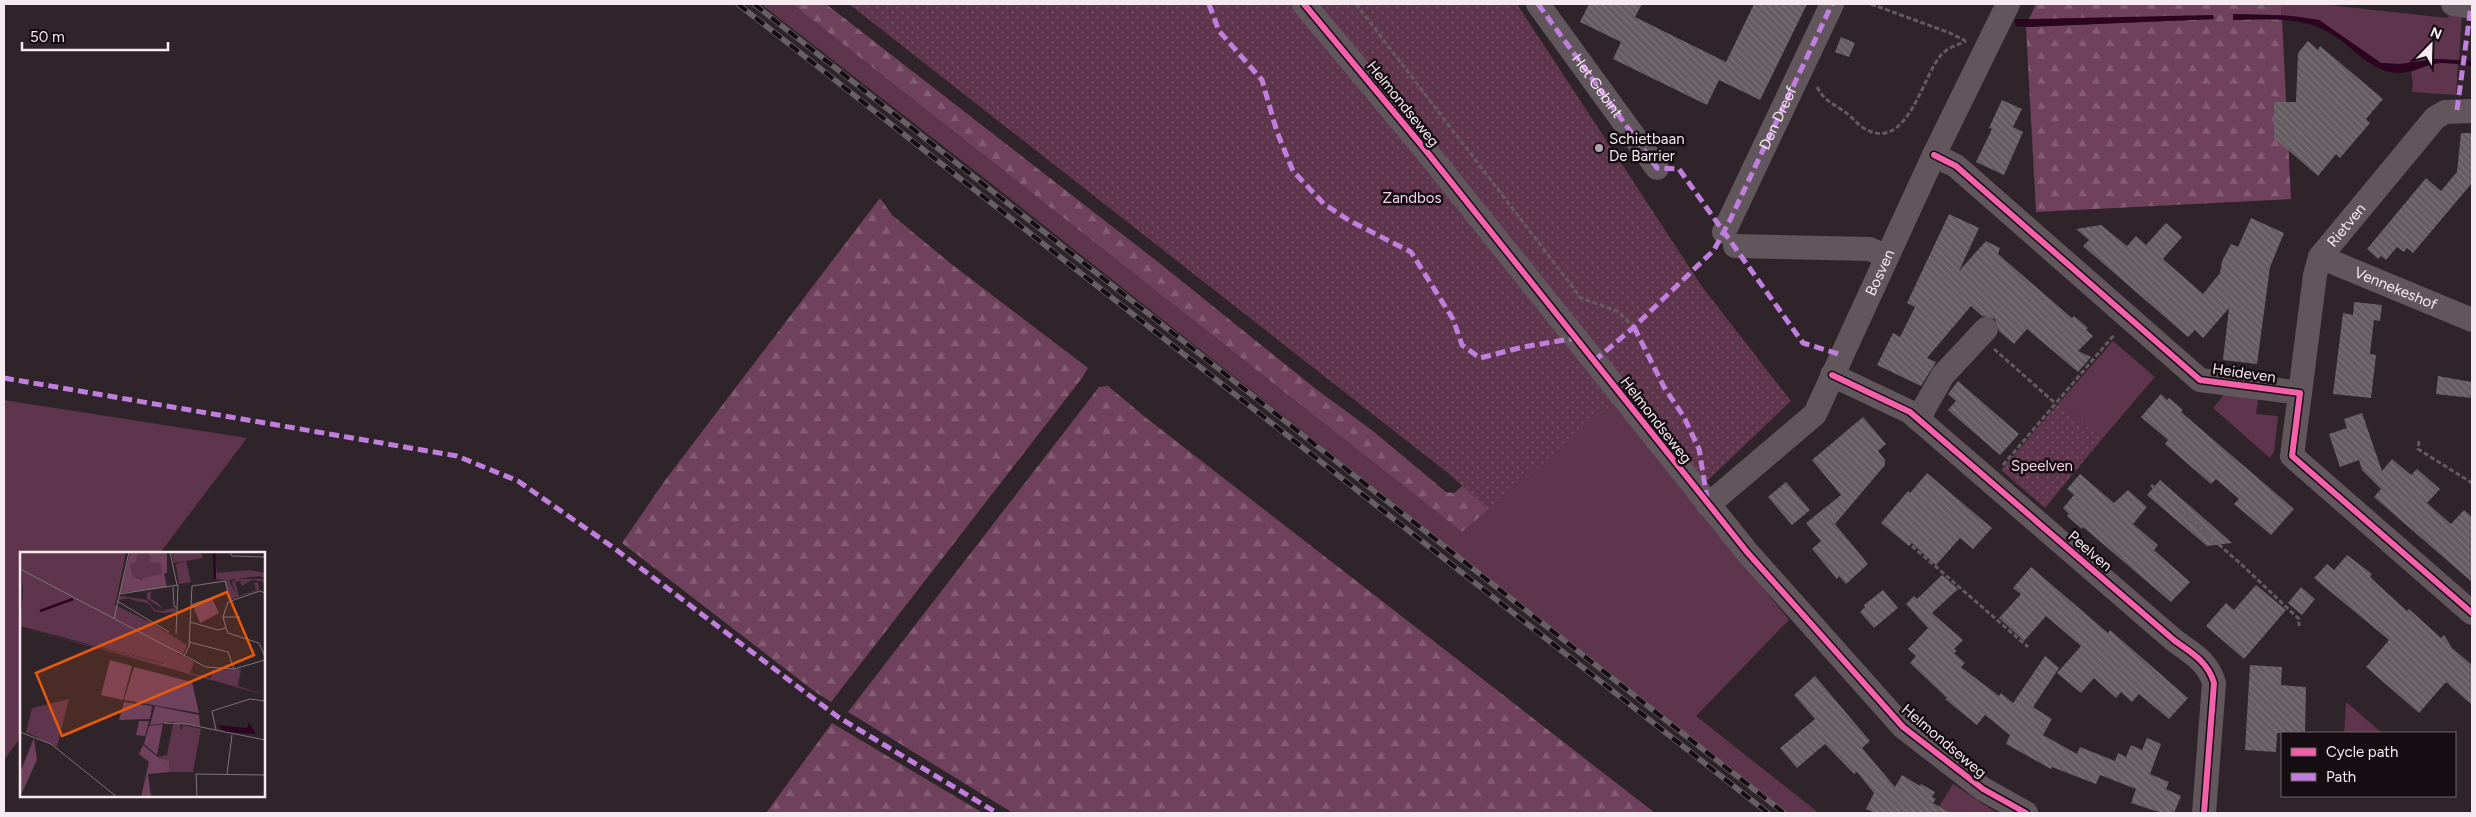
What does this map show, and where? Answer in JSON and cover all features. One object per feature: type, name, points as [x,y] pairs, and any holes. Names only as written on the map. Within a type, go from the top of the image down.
[{"type":"street","name":"Helmondseweg","points":[[1304,4],[1423,147],[1708,505],[1903,727],[1983,789],[2026,813]]},
{"type":"street","name":"Het Gebint","points":[[1538,4],[1657,168]]},
{"type":"street","name":"Den Dreef","points":[[1832,4],[1800,72],[1729,239],[1870,249],[1888,257]]},
{"type":"street","name":"Bosven","points":[[1708,505],[1815,414],[1934,155],[1975,46],[2008,4]]},
{"type":"street","points":[[2453,4],[2472,6]]},
{"type":"street","name":"Rietven","points":[[2300,393],[2314,275],[2320,256],[2435,118],[2445,112],[2472,111]]},
{"type":"street","name":"Heideven","points":[[1934,155],[1956,166],[2200,380],[2300,393]]},
{"type":"street","name":"Vennekeshof","points":[[2320,256],[2472,320]]},
{"type":"street","points":[[1918,419],[1943,375],[1982,333]]},
{"type":"street","name":"Peelven","points":[[1832,375],[1910,412],[2175,641],[2203,661],[2211,672],[2214,683],[2204,813]]},
{"type":"street","points":[[2300,393],[2292,456],[2472,613]]},
{"type":"path","points":[[1356,4],[1582,298],[1617,311],[1634,327]]},
{"type":"path","points":[[1871,4],[1975,46]]},
{"type":"path","points":[[1800,72],[1811,79],[1823,99],[1830,105],[1845,112],[1862,127],[1873,132],[1883,133],[1894,130],[1907,118],[1941,55],[1948,49],[1975,46]]},
{"type":"path","points":[[1982,333],[2055,403]]},
{"type":"path","points":[[1990,481],[2114,336]]},
{"type":"path","points":[[2419,441],[2418,449],[2472,483]]},
{"type":"path","points":[[2151,485],[2241,564],[2299,619],[2299,626]]},
{"type":"path","points":[[1912,546],[2028,647]]},
{"type":"green space","points":[[761,4],[792,4],[1462,532],[1614,403],[1789,620],[1696,716],[1819,813],[1784,813],[988,181]]},
{"type":"green space","points":[[792,4],[826,4],[1158,262],[1316,389],[1373,431],[1446,492],[1454,493],[1555,406],[1614,403],[1462,532]]},
{"type":"green space","name":"Zandbos","points":[[849,4],[1517,4],[1703,288],[1791,401],[1708,480],[1681,491],[1613,403],[1489,510],[1449,474]]},
{"type":"green space","points":[[2036,4],[2281,4],[2281,15],[2234,14],[2233,20],[2282,19],[2291,199],[2036,212],[2026,27],[2214,19],[2029,19]]},
{"type":"green space","points":[[2281,4],[2320,4],[2447,18],[2452,13],[2462,15],[2459,60],[2436,59],[2400,64],[2381,63],[2319,20],[2281,15]]},
{"type":"green space","points":[[2441,63],[2458,64],[2456,95],[2412,92],[2411,72],[2425,66]]},
{"type":"green space","points":[[880,198],[892,215],[950,263],[1088,368],[831,702],[814,691],[622,543],[666,479]]},
{"type":"green space","points":[[2113,341],[2155,377],[2102,439],[2059,403]]},
{"type":"green space","points":[[1108,386],[1145,417],[1655,813],[1013,813],[848,712],[1099,387]]},
{"type":"green space","points":[[2228,390],[2259,393],[2256,414],[2278,416],[2274,451],[2270,458],[2213,408]]},
{"type":"green space","points":[[4,400],[247,438],[161,552],[20,552],[20,738],[4,760]]},
{"type":"green space","name":"Speelven","points":[[2059,403],[2102,439],[2045,508],[2001,470]]},
{"type":"green space","points":[[2346,702],[2381,732],[2344,732]]},
{"type":"green space","points":[[832,723],[983,813],[766,813]]},
{"type":"green space","points":[[1953,784],[1997,813],[1935,813]]},
{"type":"shaded area","points":[[2233,14],[2292,16],[2319,20],[2381,63],[2400,64],[2436,59],[2472,61],[2472,66],[2438,63],[2408,72],[2390,72],[2373,65],[2338,38],[2319,28],[2295,21],[2233,20]]},
{"type":"shaded area","points":[[2213,15],[2214,19],[2029,27],[2016,26],[2014,21],[2016,19]]},
{"type":"building","points":[[1589,4],[1642,4],[1635,17],[1726,62],[1754,4],[1807,4],[1760,100],[1719,80],[1707,105],[1613,59],[1621,42],[1580,22]]},
{"type":"building","points":[[1841,37],[1855,43],[1849,57],[1835,52]]},
{"type":"building","points":[[2308,41],[2318,50],[2320,46],[2383,99],[2366,119],[2370,123],[2340,158],[2336,154],[2318,176],[2274,138],[2274,102],[2296,102],[2298,53]]},
{"type":"building","points":[[2002,100],[2022,109],[2013,127],[2023,132],[2004,175],[1976,162],[1992,129],[1989,128]]},
{"type":"building","points":[[2461,133],[2472,133],[2472,183],[2413,253],[2407,248],[2404,252],[2397,247],[2386,260],[2381,256],[2378,259],[2367,249],[2426,178],[2441,191],[2457,172]]},
{"type":"building","points":[[1949,214],[1979,228],[1959,271],[1986,241],[2000,248],[1998,254],[2072,318],[2074,316],[2088,328],[2086,330],[2093,336],[2078,351],[2091,357],[2078,372],[2027,329],[2014,344],[1999,331],[1995,319],[1982,316],[1971,306],[1927,358],[1936,362],[1921,386],[1877,365],[1893,333],[1900,337],[1915,307],[1907,303]]},
{"type":"building","points":[[2251,218],[2284,233],[2270,267],[2257,364],[2223,360],[2229,308],[2203,338],[2195,330],[2188,337],[2083,246],[2089,240],[2076,229],[2101,225],[2127,246],[2136,236],[2146,245],[2166,223],[2182,237],[2163,259],[2203,294],[2220,273],[2222,261],[2231,244],[2238,247]]},
{"type":"building","points":[[2354,302],[2382,305],[2380,321],[2374,320],[2370,354],[2376,355],[2371,398],[2333,394],[2343,313],[2353,315]]},
{"type":"building","points":[[2438,376],[2472,382],[2472,398],[2436,394]]},
{"type":"building","points":[[1958,381],[2019,434],[2000,455],[1948,410],[1956,401],[1948,394]]},
{"type":"building","points":[[2161,394],[2183,410],[2181,412],[2294,509],[2271,535],[2234,504],[2239,499],[2216,479],[2211,484],[2165,444],[2168,440],[2141,417]]},
{"type":"building","points":[[2362,413],[2382,471],[2392,459],[2411,475],[2417,469],[2440,489],[2427,503],[2451,524],[2464,510],[2472,517],[2472,582],[2374,497],[2381,489],[2362,470],[2359,460],[2340,467],[2329,434],[2347,428],[2344,419]]},
{"type":"building","points":[[1863,417],[1886,444],[1878,451],[1885,460],[1885,465],[1835,524],[1868,564],[1846,584],[1839,576],[1837,579],[1812,549],[1821,541],[1806,523],[1841,495],[1812,460]]},
{"type":"building","points":[[1927,473],[1992,528],[1973,549],[1960,538],[1936,565],[1912,543],[1909,546],[1881,523],[1908,491],[1910,493]]},
{"type":"building","points":[[2080,474],[2114,503],[2128,490],[2147,507],[2133,524],[2158,545],[2154,550],[2190,582],[2171,602],[2083,527],[2082,529],[2067,516],[2069,514],[2063,508],[2074,495],[2067,489]]},
{"type":"building","points":[[2160,480],[2232,543],[2207,546],[2147,495]]},
{"type":"building","points":[[1786,482],[1810,510],[1792,525],[1768,497]]},
{"type":"building","points":[[2347,555],[2372,574],[2370,576],[2373,580],[2407,611],[2409,609],[2441,638],[2444,635],[2452,648],[2472,665],[2472,705],[2446,682],[2419,713],[2366,667],[2389,640],[2314,578],[2327,564],[2334,570]]},
{"type":"building","points":[[2031,567],[2108,633],[2110,630],[2188,698],[2169,719],[2139,694],[2132,702],[2121,692],[2116,698],[2094,678],[2081,693],[2057,673],[2081,646],[2046,616],[2024,641],[1999,618],[2021,594],[2013,588]]},
{"type":"building","points":[[1942,575],[1958,589],[1932,613],[1963,640],[1954,649],[1957,651],[1954,653],[1965,663],[1961,667],[1999,696],[2001,693],[2013,703],[2045,656],[2059,668],[2033,707],[2052,719],[2043,735],[2077,754],[2080,747],[2115,761],[2118,753],[2126,757],[2131,745],[2142,750],[2147,738],[2161,744],[2150,774],[2169,782],[2166,789],[2181,796],[2174,813],[2162,813],[2131,803],[2136,789],[2100,775],[2096,784],[2052,767],[2051,769],[2006,744],[2010,735],[1985,715],[1977,725],[1945,699],[1947,698],[1910,663],[1916,656],[1908,649],[1928,628],[1906,604],[1914,596],[1917,599]]},
{"type":"building","points":[[2256,585],[2286,610],[2244,659],[2206,626],[2226,603],[2234,610]]},
{"type":"building","points":[[2301,587],[2315,599],[2302,615],[2288,603]]},
{"type":"building","points":[[1883,590],[1898,608],[1874,628],[1860,612],[1865,607],[1864,605]]},
{"type":"building","points":[[2250,665],[2282,667],[2281,685],[2306,687],[2305,732],[2277,733],[2276,752],[2245,750]]},
{"type":"building","points":[[1815,676],[1870,741],[1862,748],[1895,787],[1902,775],[1920,786],[1921,784],[1935,792],[1932,797],[1936,799],[1933,803],[1950,813],[1875,813],[1866,809],[1874,793],[1857,772],[1854,774],[1825,744],[1797,768],[1780,748],[1815,719],[1794,695]]},
{"type":"railway","points":[[738,4],[1768,813]]},
{"type":"railway","points":[[754,4],[1784,813]]},
{"type":"marked path","points":[[1209,4],[1219,31],[1262,80],[1277,132],[1293,171],[1324,204],[1350,221],[1411,252],[1453,319],[1462,345],[1480,358],[1523,347],[1576,338]]},
{"type":"marked path","points":[[1538,4],[1657,168],[1679,169],[1803,343],[1842,355]]},
{"type":"marked path","points":[[1594,361],[1634,327],[1714,250],[1832,4]]},
{"type":"marked path","points":[[2457,110],[2471,6]]},
{"type":"marked path","points":[[1634,327],[1664,387],[1684,417],[1699,449],[1707,498]]},
{"type":"marked path","points":[[4,378],[457,456],[518,481],[614,548],[838,717],[997,813]]},
{"type":"cycle path","points":[[1304,4],[1423,147],[1747,552],[1903,727],[1983,789],[2026,813]]},
{"type":"cycle path","points":[[1934,155],[1956,166],[2200,380],[2300,393],[2292,456],[2472,613]]},
{"type":"cycle path","points":[[1832,375],[1910,412],[2204,664],[2214,683],[2204,813]]},
{"type":"place","name":"Schietbaan De Barrier","points":[[1599,148]]}]
